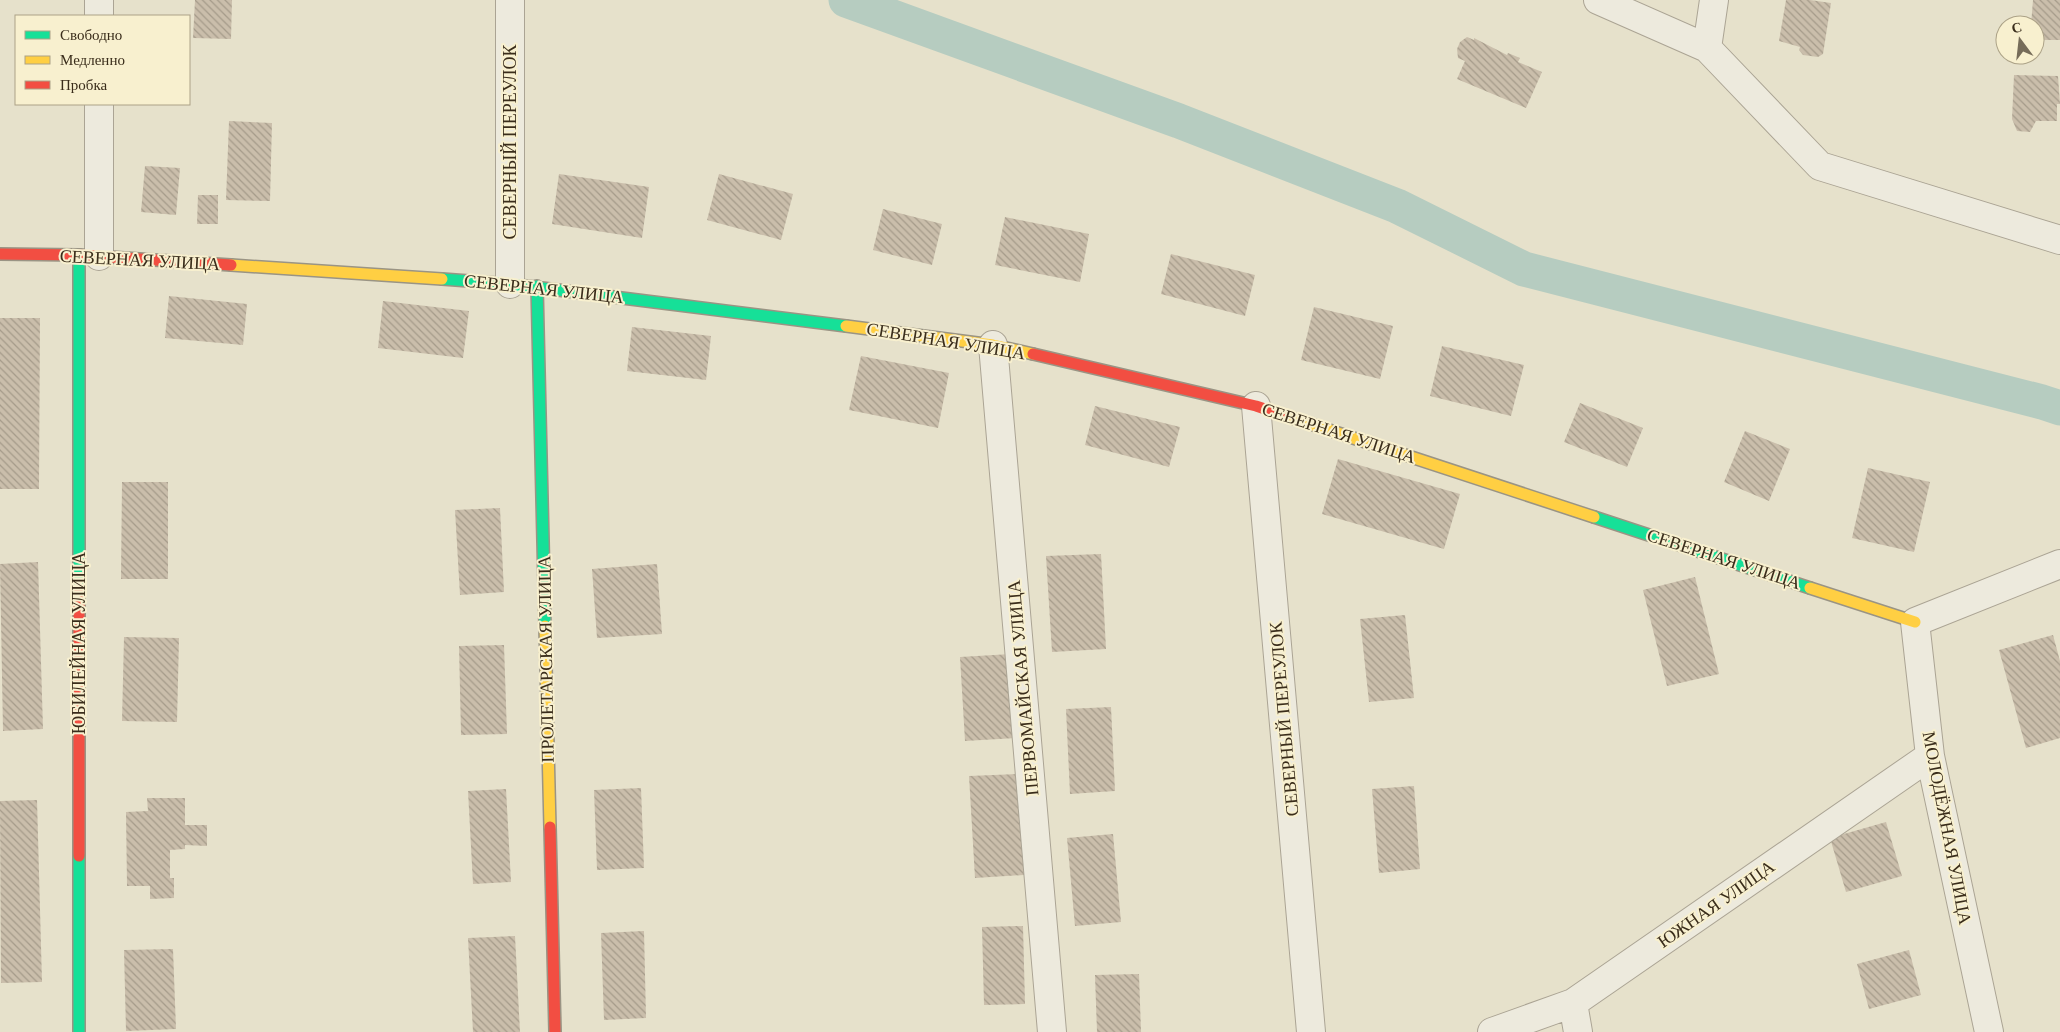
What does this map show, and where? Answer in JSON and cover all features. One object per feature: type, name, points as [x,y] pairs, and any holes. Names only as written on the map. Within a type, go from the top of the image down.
[{"type":"street","points":[[99,0],[99,15]]},
{"type":"street","name":"СЕВЕРНЫЙ ПЕРЕУЛОК","points":[[510,0],[524,285]]},
{"type":"street","points":[[1598,0],[1707,48],[1820,166],[2060,240]]},
{"type":"street","points":[[1707,48],[1714,0]]},
{"type":"street","points":[[89,255],[99,105]]},
{"type":"street","name":"СЕВЕРНАЯ УЛИЦА","points":[[0,254],[89,255],[524,285],[994,344],[1256,406],[1914,622]]},
{"type":"street","name":"ЮБИЛЕЙНАЯ УЛИЦА","points":[[79,1032],[89,255]]},
{"type":"street","name":"ПРОЛЕТАРСКАЯ УЛИЦА","points":[[524,285],[555,1032]]},
{"type":"street","name":"ПЕРВОМАЙСКАЯ УЛИЦА","points":[[994,344],[1052,1032]]},
{"type":"street","name":"СЕВЕРНЫЙ ПЕРЕУЛОК","points":[[1256,406],[1311,1032]]},
{"type":"street","points":[[1914,622],[2060,564]]},
{"type":"street","name":"МОЛОДЁЖНАЯ УЛИЦА","points":[[1914,622],[1930,756],[1989,1032]]},
{"type":"street","name":"ЮЖНАЯ УЛИЦА","points":[[1492,1032],[1573,1004],[1930,756]]},
{"type":"street","points":[[1573,1004],[1578,1032]]},
{"type":"building","points":[[195,0],[232,0],[231,39],[193,38]]},
{"type":"building","points":[[1786,0],[1810,0],[1831,3],[1823,54],[1818,57],[1803,55],[1799,50],[1800,47],[1779,41]]},
{"type":"building","points":[[2033,0],[2060,0],[2060,40],[2045,40],[2045,15],[2032,15]]},
{"type":"building","points":[[1467,37],[1474,40],[1474,38],[1507,55],[1508,53],[1520,58],[1518,62],[1542,72],[1526,108],[1457,79],[1465,61],[1458,58],[1457,49],[1460,42]]},
{"type":"building","points":[[2014,75],[2058,76],[2060,104],[2057,104],[2057,121],[2036,121],[2030,132],[2017,131],[2012,119]]},
{"type":"building","points":[[229,121],[272,123],[270,201],[226,200]]},
{"type":"building","points":[[145,166],[180,168],[176,215],[141,212]]},
{"type":"building","points":[[559,174],[649,187],[642,238],[552,224]]},
{"type":"building","points":[[719,174],[793,194],[781,240],[707,220]]},
{"type":"building","points":[[198,195],[218,195],[218,224],[197,224]]},
{"type":"building","points":[[883,209],[942,224],[932,265],[873,250]]},
{"type":"building","points":[[1005,217],[1089,234],[1080,282],[995,265]]},
{"type":"building","points":[[1171,254],[1255,275],[1245,316],[1161,294]]},
{"type":"building","points":[[169,296],[247,304],[243,345],[165,338]]},
{"type":"building","points":[[383,301],[469,311],[463,358],[378,348]]},
{"type":"building","points":[[1314,307],[1393,326],[1380,379],[1301,360]]},
{"type":"building","points":[[0,318],[40,318],[39,489],[0,489]]},
{"type":"building","points":[[632,327],[711,336],[706,380],[627,371]]},
{"type":"building","points":[[1442,346],[1524,365],[1511,416],[1430,396]]},
{"type":"building","points":[[861,356],[949,373],[938,428],[849,410]]},
{"type":"building","points":[[1580,403],[1643,428],[1627,467],[1564,442]]},
{"type":"building","points":[[1095,406],[1180,427],[1169,467],[1085,445]]},
{"type":"building","points":[[1745,431],[1790,449],[1769,501],[1724,482]]},
{"type":"building","points":[[1338,459],[1460,494],[1444,549],[1322,514]]},
{"type":"building","points":[[1868,468],[1930,482],[1914,552],[1852,538]]},
{"type":"building","points":[[122,482],[168,482],[168,579],[121,579]]},
{"type":"building","points":[[500,508],[504,592],[460,595],[455,510]]},
{"type":"building","points":[[1101,554],[1106,649],[1052,652],[1046,556]]},
{"type":"building","points":[[38,562],[43,729],[3,731],[0,564]]},
{"type":"building","points":[[657,564],[662,634],[597,638],[592,569]]},
{"type":"building","points":[[1695,577],[1719,674],[1667,686],[1643,590]]},
{"type":"building","points":[[1405,615],[1414,698],[1369,702],[1360,619]]},
{"type":"building","points":[[2053,635],[2060,661],[2060,738],[2026,748],[1999,650]]},
{"type":"building","points":[[124,637],[179,638],[177,722],[122,721]]},
{"type":"building","points":[[504,645],[507,734],[461,735],[459,646]]},
{"type":"building","points":[[1011,654],[1016,738],[965,741],[960,657]]},
{"type":"building","points":[[1111,707],[1115,791],[1070,794],[1066,709]]},
{"type":"building","points":[[1018,774],[1024,875],[975,878],[969,776]]},
{"type":"building","points":[[1414,786],[1420,869],[1379,873],[1372,789]]},
{"type":"building","points":[[641,788],[644,868],[597,870],[594,790]]},
{"type":"building","points":[[506,789],[511,882],[473,884],[468,791]]},
{"type":"building","points":[[147,798],[185,798],[185,825],[207,825],[207,846],[185,845],[185,849],[170,850],[170,878],[174,878],[174,898],[150,899],[150,886],[127,886],[126,812],[148,811]]},
{"type":"building","points":[[37,800],[42,982],[1,983],[0,801]]},
{"type":"building","points":[[1886,822],[1902,876],[1846,892],[1830,838]]},
{"type":"building","points":[[1113,834],[1121,922],[1075,926],[1067,838]]},
{"type":"building","points":[[1023,926],[1025,1004],[984,1005],[982,927]]},
{"type":"building","points":[[644,931],[646,1018],[604,1020],[601,933]]},
{"type":"building","points":[[515,936],[520,1032],[473,1032],[468,938]]},
{"type":"building","points":[[173,949],[176,1029],[126,1031],[124,950]]},
{"type":"building","points":[[1909,950],[1921,995],[1869,1009],[1857,964]]},
{"type":"building","points":[[1139,974],[1141,1032],[1097,1032],[1095,975]]},
{"type":"waterway","points":[[846,0],[1179,121],[1397,206],[1524,269],[2060,408]]},
{"type":"traffic: fast","points":[[79,255],[79,591]]},
{"type":"traffic: fast","points":[[442,279],[510,284],[846,326]]},
{"type":"traffic: fast","points":[[537,286],[545,626]]},
{"type":"traffic: fast","points":[[1594,517],[1810,588]]},
{"type":"traffic: fast","points":[[79,856],[79,1032]]},
{"type":"traffic: slow","points":[[231,265],[442,279]]},
{"type":"traffic: slow","points":[[846,326],[993,345],[1033,354]]},
{"type":"traffic: slow","points":[[1280,414],[1594,517]]},
{"type":"traffic: slow","points":[[1810,588],[1915,622]]},
{"type":"traffic: slow","points":[[545,626],[550,827]]},
{"type":"traffic: jam","points":[[0,254],[79,255],[231,265]]},
{"type":"traffic: jam","points":[[1033,354],[1256,406],[1280,414]]},
{"type":"traffic: jam","points":[[79,591],[79,856]]},
{"type":"traffic: jam","points":[[550,827],[555,1032]]}]
